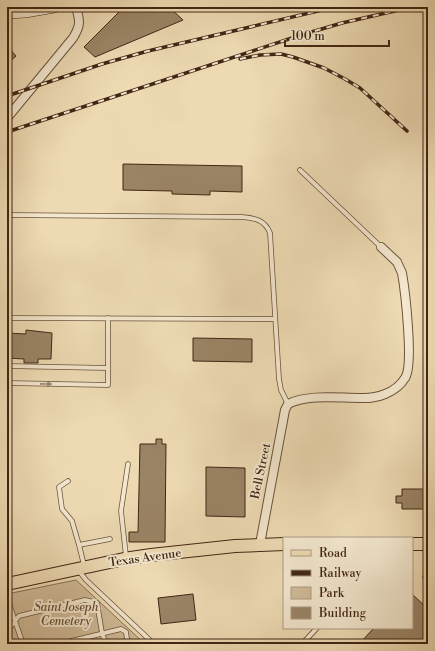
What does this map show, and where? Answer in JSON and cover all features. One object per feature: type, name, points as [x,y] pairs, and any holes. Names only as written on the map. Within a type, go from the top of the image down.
[{"type":"main road","points":[[7,13],[25,12],[54,7]]},
{"type":"main road","name":"Texas Avenue","points":[[7,584],[126,559],[235,546],[283,544]]},
{"type":"main road","points":[[413,544],[428,544]]},
{"type":"street","points":[[7,118],[74,38],[79,28],[76,7]]},
{"type":"street","points":[[288,404],[297,400],[377,397],[392,390],[405,378],[408,372],[409,357],[404,284],[402,273],[396,262],[382,247]]},
{"type":"street","name":"Bell Street","points":[[260,544],[268,495],[285,410],[288,404]]},
{"type":"lane","points":[[300,170],[382,247]]},
{"type":"lane","points":[[7,215],[252,217],[259,220],[267,227],[270,233],[279,379],[281,390],[288,404]]},
{"type":"lane","points":[[7,318],[275,320]]},
{"type":"lane","points":[[7,384],[108,385],[108,318]]},
{"type":"lane","points":[[7,366],[108,368]]},
{"type":"lane","points":[[126,559],[121,511],[128,464]]},
{"type":"lane","points":[[68,481],[59,488],[62,509],[72,521],[79,545],[81,569],[86,580],[154,644]]},
{"type":"lane","points":[[79,545],[110,539]]},
{"type":"lane","points":[[427,581],[428,567]]},
{"type":"lane","points":[[7,598],[23,644]]},
{"type":"lane","points":[[7,631],[19,616],[86,600],[97,603],[102,633],[106,644]]},
{"type":"lane","points":[[59,644],[121,629],[126,632],[127,639],[122,644]]},
{"type":"lane","points":[[302,644],[316,629]]},
{"type":"green space","name":"Saint Joseph Cemetery","points":[[76,580],[145,644],[7,644],[7,594]]},
{"type":"building","points":[[124,7],[169,7],[183,20],[95,57],[84,47]]},
{"type":"building","points":[[7,46],[16,56],[7,64]]},
{"type":"building","points":[[123,164],[242,166],[242,192],[210,191],[210,195],[172,194],[172,191],[123,190]]},
{"type":"building","points":[[26,330],[52,333],[51,359],[38,359],[38,363],[24,363],[24,359],[7,358],[7,333],[26,334]]},
{"type":"building","points":[[193,338],[252,339],[252,362],[193,361]]},
{"type":"building","points":[[156,439],[162,439],[162,444],[166,444],[165,542],[129,542],[129,532],[138,532],[140,444],[156,444]]},
{"type":"building","points":[[206,467],[245,468],[245,517],[206,516]]},
{"type":"building","points":[[402,489],[428,489],[428,509],[402,509],[402,503],[396,503],[396,496],[402,496]]},
{"type":"building","points":[[193,594],[196,620],[161,624],[158,598]]},
{"type":"building","points":[[413,595],[428,609],[428,644],[359,644],[373,629],[413,629]]},
{"type":"railway","points":[[7,96],[102,64],[148,51],[335,7]]},
{"type":"railway","points":[[7,132],[298,36],[342,23],[412,7]]},
{"type":"railway","points":[[240,59],[260,55],[281,54],[324,68],[360,88],[407,131]]}]
